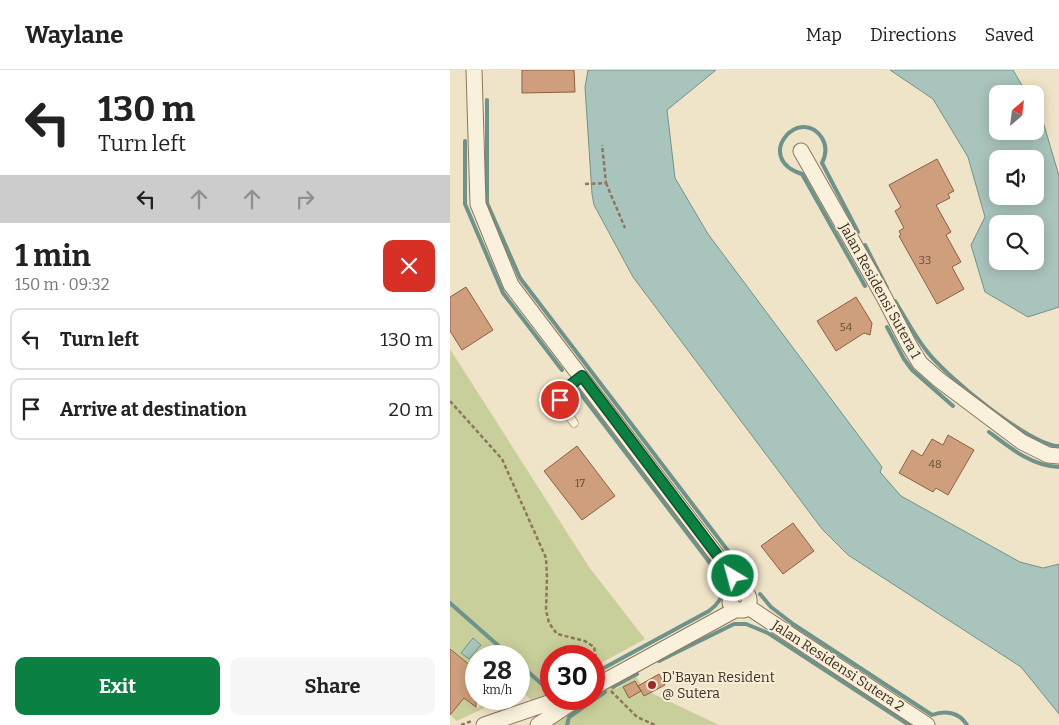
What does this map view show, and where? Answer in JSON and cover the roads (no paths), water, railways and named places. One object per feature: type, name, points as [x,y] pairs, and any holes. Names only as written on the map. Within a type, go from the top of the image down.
[{"type":"street","points":[[474,70],[478,204],[511,285],[744,591],[735,591],[730,598],[732,607],[742,608]]},
{"type":"street","name":"Jalan Residensi Sutera 1","points":[[801,150],[920,363],[951,390],[1022,442],[1048,455],[1059,456]]},
{"type":"street","points":[[605,681],[742,608]]},
{"type":"street","name":"Jalan Residensi Sutera 2","points":[[742,608],[928,725]]},
{"type":"street","points":[[484,725],[540,706]]},
{"type":"street","points":[[538,725],[560,710]]},
{"type":"lane","points":[[574,423],[560,400],[564,390],[582,376]]},
{"type":"water","points":[[588,70],[716,70],[667,110],[675,178],[708,234],[882,467],[880,472],[901,496],[1020,562],[1043,568],[1059,564],[1059,714],[1021,667],[848,555],[822,529],[633,277],[594,205],[585,87]]},
{"type":"water","points":[[890,70],[1013,70],[1022,85],[989,85],[989,140],[1044,140],[1044,125],[1059,176],[1059,307],[1028,317],[985,292],[971,245],[985,217],[968,157],[933,99]]},
{"type":"water","points":[[473,638],[481,645],[467,645]]},
{"type":"water","points":[[465,648],[465,656],[461,653]]},
{"type":"waterway","points":[[487,100],[487,203],[520,278],[735,560]]},
{"type":"waterway","points":[[858,232],[822,163],[825,150],[822,138],[813,129],[803,127],[793,130],[785,137],[781,147],[781,157],[788,166],[802,174],[865,286]]},
{"type":"waterway","points":[[465,141],[465,204],[503,293],[562,370]]},
{"type":"waterway","points":[[865,245],[887,288]]},
{"type":"waterway","points":[[895,301],[935,361],[968,391],[1028,434],[1046,443],[1059,446]]},
{"type":"waterway","points":[[887,327],[912,370],[953,406]]},
{"type":"waterway","points":[[577,389],[707,559],[720,579],[723,592],[721,598],[709,611],[605,667]]},
{"type":"waterway","points":[[989,432],[1013,450],[1031,460],[1059,467]]},
{"type":"waterway","points":[[760,594],[771,607],[793,624],[932,715],[951,713],[960,717],[967,725]]},
{"type":"waterway","points":[[450,603],[498,645]]},
{"type":"waterway","points":[[659,661],[734,624],[746,624],[768,633],[909,725]]},
{"type":"waterway","points":[[530,674],[540,682]]},
{"type":"waterway","points":[[613,687],[637,674]]},
{"type":"waterway","points":[[567,725],[569,717],[579,710]]},
{"type":"place","name":"D'Bayan Resident @ Sutera","points":[[652,685]]}]
